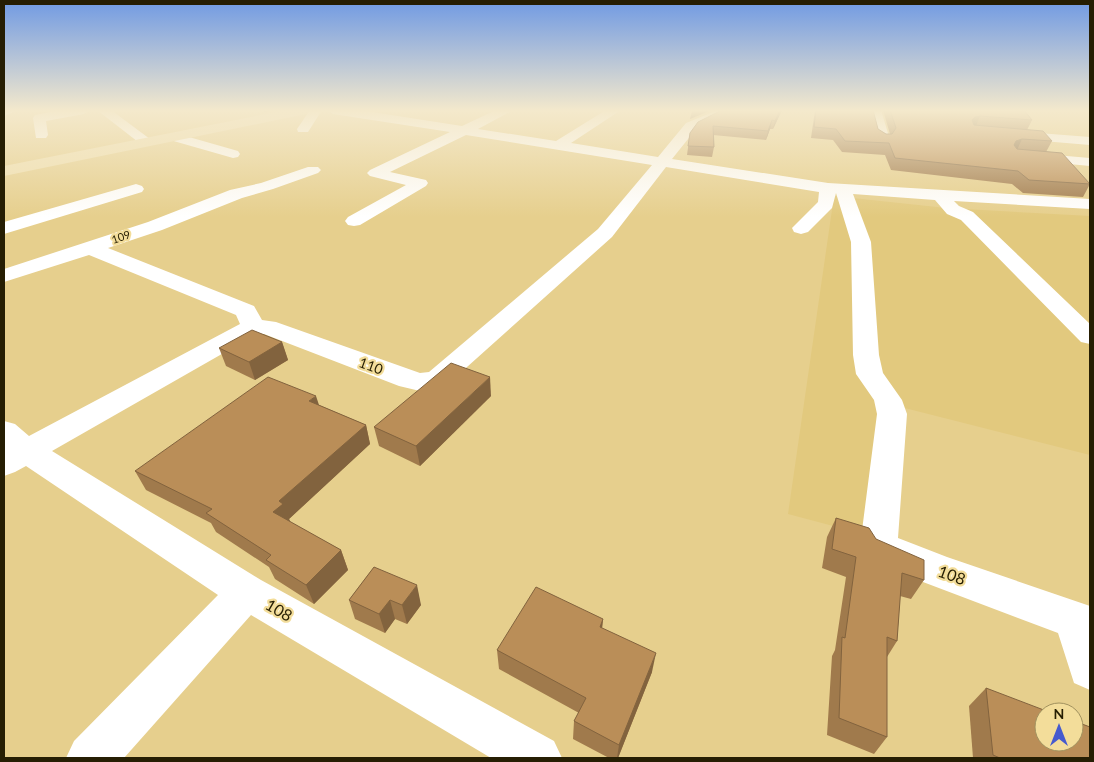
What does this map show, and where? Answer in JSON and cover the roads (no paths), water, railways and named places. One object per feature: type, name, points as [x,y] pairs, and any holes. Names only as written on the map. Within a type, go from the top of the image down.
[{"type":"main road","points":[[4,171],[129,146]]},
{"type":"street","points":[[204,146],[233,154]]},
{"type":"street","points":[[354,221],[420,183],[375,173],[431,146]]},
{"type":"street","points":[[559,146],[836,188],[941,196],[953,210],[964,207]]},
{"type":"street","name":"110","points":[[254,327],[267,327],[409,380],[420,382],[438,378],[605,233],[677,146]]},
{"type":"street","points":[[1017,156],[1090,162]]},
{"type":"street","name":"109","points":[[4,276],[155,226],[236,194],[267,186],[313,170]]},
{"type":"street","points":[[800,228],[826,204],[836,188]]},
{"type":"street","name":"108","points":[[836,188],[860,242],[866,355],[870,374],[888,400],[892,414],[879,546],[937,570],[1076,620],[1090,668]]},
{"type":"street","points":[[4,228],[136,189]]},
{"type":"street","points":[[930,213],[964,207],[1090,204]]},
{"type":"street","points":[[964,207],[1090,337]]},
{"type":"street","points":[[12,449],[240,332],[254,327],[246,310],[90,248]]},
{"type":"street","name":"108","points":[[12,449],[247,592],[537,758]]},
{"type":"street","points":[[91,758],[247,592]]}]
